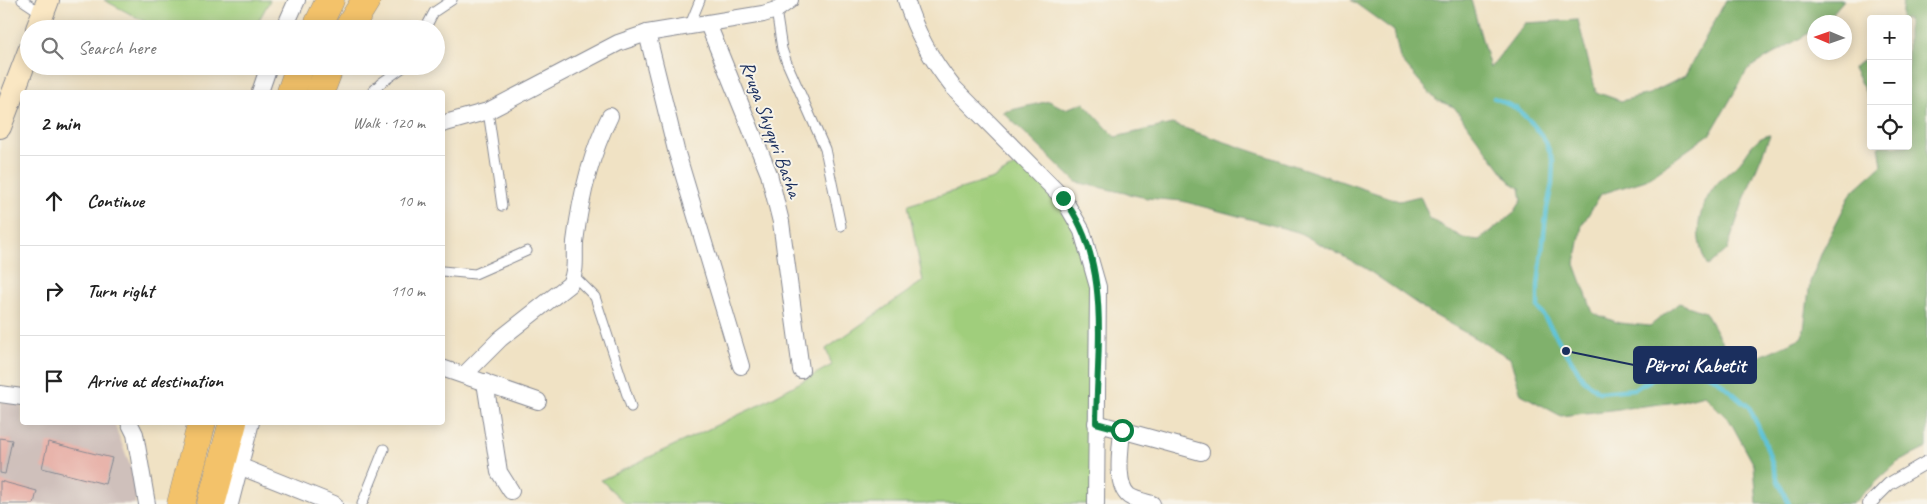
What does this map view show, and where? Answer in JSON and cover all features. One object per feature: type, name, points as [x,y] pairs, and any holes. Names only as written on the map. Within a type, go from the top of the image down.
[{"type":"highway","points":[[320,20],[330,0]]},
{"type":"highway","points":[[354,20],[366,0]]},
{"type":"highway","points":[[292,90],[297,75]]},
{"type":"highway","points":[[321,90],[327,75]]},
{"type":"highway","points":[[181,504],[201,425]]},
{"type":"highway","points":[[211,504],[232,425]]},
{"type":"main road","points":[[0,127],[20,75]]},
{"type":"street","points":[[288,20],[297,0]]},
{"type":"street","points":[[445,123],[488,111],[618,43],[647,33],[708,24],[776,10],[790,0]]},
{"type":"street","points":[[906,0],[922,40],[938,68],[953,87],[1063,198],[1078,220],[1096,275],[1098,287],[1096,504]]},
{"type":"street","name":"Rruga Shyqyri Basha","points":[[708,24],[769,174],[781,222],[801,370]]},
{"type":"street","points":[[647,33],[676,150],[741,366]]},
{"type":"street","points":[[261,90],[266,75]]},
{"type":"street","points":[[464,375],[500,339],[564,290],[574,276],[576,242],[592,158],[610,116]]},
{"type":"street","points":[[445,369],[538,401]]},
{"type":"street","points":[[485,382],[499,472],[510,491]]},
{"type":"street","points":[[0,394],[20,397]]},
{"type":"street","points":[[1096,423],[1201,452]]},
{"type":"street","points":[[130,425],[135,434],[147,504]]},
{"type":"street","points":[[230,504],[250,425]]},
{"type":"street","points":[[1122,430],[1119,471],[1123,487],[1129,496],[1152,504]]},
{"type":"street","points":[[1869,504],[1889,484],[1927,462]]},
{"type":"street","points":[[240,466],[334,504]]},
{"type":"lane","points":[[22,0],[43,14]]},
{"type":"lane","points":[[430,20],[434,12],[452,0]]},
{"type":"lane","points":[[689,27],[700,0]]},
{"type":"lane","points":[[776,10],[782,49],[825,148],[841,226]]},
{"type":"lane","points":[[374,90],[392,75]]},
{"type":"lane","points":[[488,111],[502,206]]},
{"type":"lane","points":[[445,270],[475,274],[528,251]]},
{"type":"lane","points":[[574,276],[595,297],[631,407]]},
{"type":"lane","points":[[362,504],[384,449]]},
{"type":"shaded area","points":[[0,402],[20,402],[20,425],[115,425],[137,484],[135,504],[0,504]]},
{"type":"green space","points":[[104,0],[270,0],[259,20],[142,20]]},
{"type":"green space","points":[[1351,0],[1471,0],[1490,68],[1525,23],[1578,20],[1596,92],[1621,101],[1649,94],[1685,76],[1726,0],[1844,0],[1831,15],[1807,15],[1807,34],[1748,69],[1711,133],[1646,180],[1601,194],[1582,225],[1575,264],[1593,313],[1619,323],[1650,326],[1679,303],[1705,312],[1726,349],[1747,362],[1803,337],[1810,282],[1824,247],[1852,192],[1882,165],[1880,150],[1912,150],[1912,15],[1901,15],[1903,0],[1927,0],[1927,448],[1898,462],[1852,504],[1757,504],[1754,465],[1730,421],[1704,395],[1677,402],[1561,416],[1521,394],[1510,358],[1429,312],[1365,268],[1298,232],[1182,201],[1147,198],[1076,182],[1003,112],[1049,101],[1065,109],[1084,103],[1115,137],[1172,124],[1399,201],[1420,196],[1430,219],[1463,238],[1479,240],[1513,214],[1522,200],[1520,188],[1510,182],[1454,107],[1436,100],[1400,59],[1394,31]]},
{"type":"green space","points":[[1867,57],[1867,95],[1853,68]]},
{"type":"green space","points":[[1770,135],[1743,202],[1727,250],[1708,266],[1700,246],[1699,236],[1700,216],[1704,206],[1715,186],[1740,162],[1752,145],[1759,139]]},
{"type":"green space","points":[[1026,159],[1063,198],[1096,275],[1096,504],[626,504],[601,480],[753,408],[832,365],[826,349],[923,281],[908,205],[993,179]]},
{"type":"building","points":[[0,438],[12,440],[5,474],[0,473]]},
{"type":"building","points":[[48,442],[112,458],[105,484],[42,468]]},
{"type":"building","points":[[0,481],[37,491],[34,504],[0,504]]},
{"type":"waterway","points":[[1494,98],[1516,108],[1533,124],[1545,140],[1553,161],[1552,184],[1547,208],[1538,286],[1538,307],[1583,379],[1599,392],[1634,389],[1667,372],[1698,371],[1715,378],[1749,407],[1764,439],[1778,481],[1789,504]]},
{"type":"place","name":"Përroi Kabetit","points":[[1566,351]]},
{"type":"route","points":[[1063,198],[1078,220],[1096,275],[1098,287],[1096,423],[1122,430]]}]
